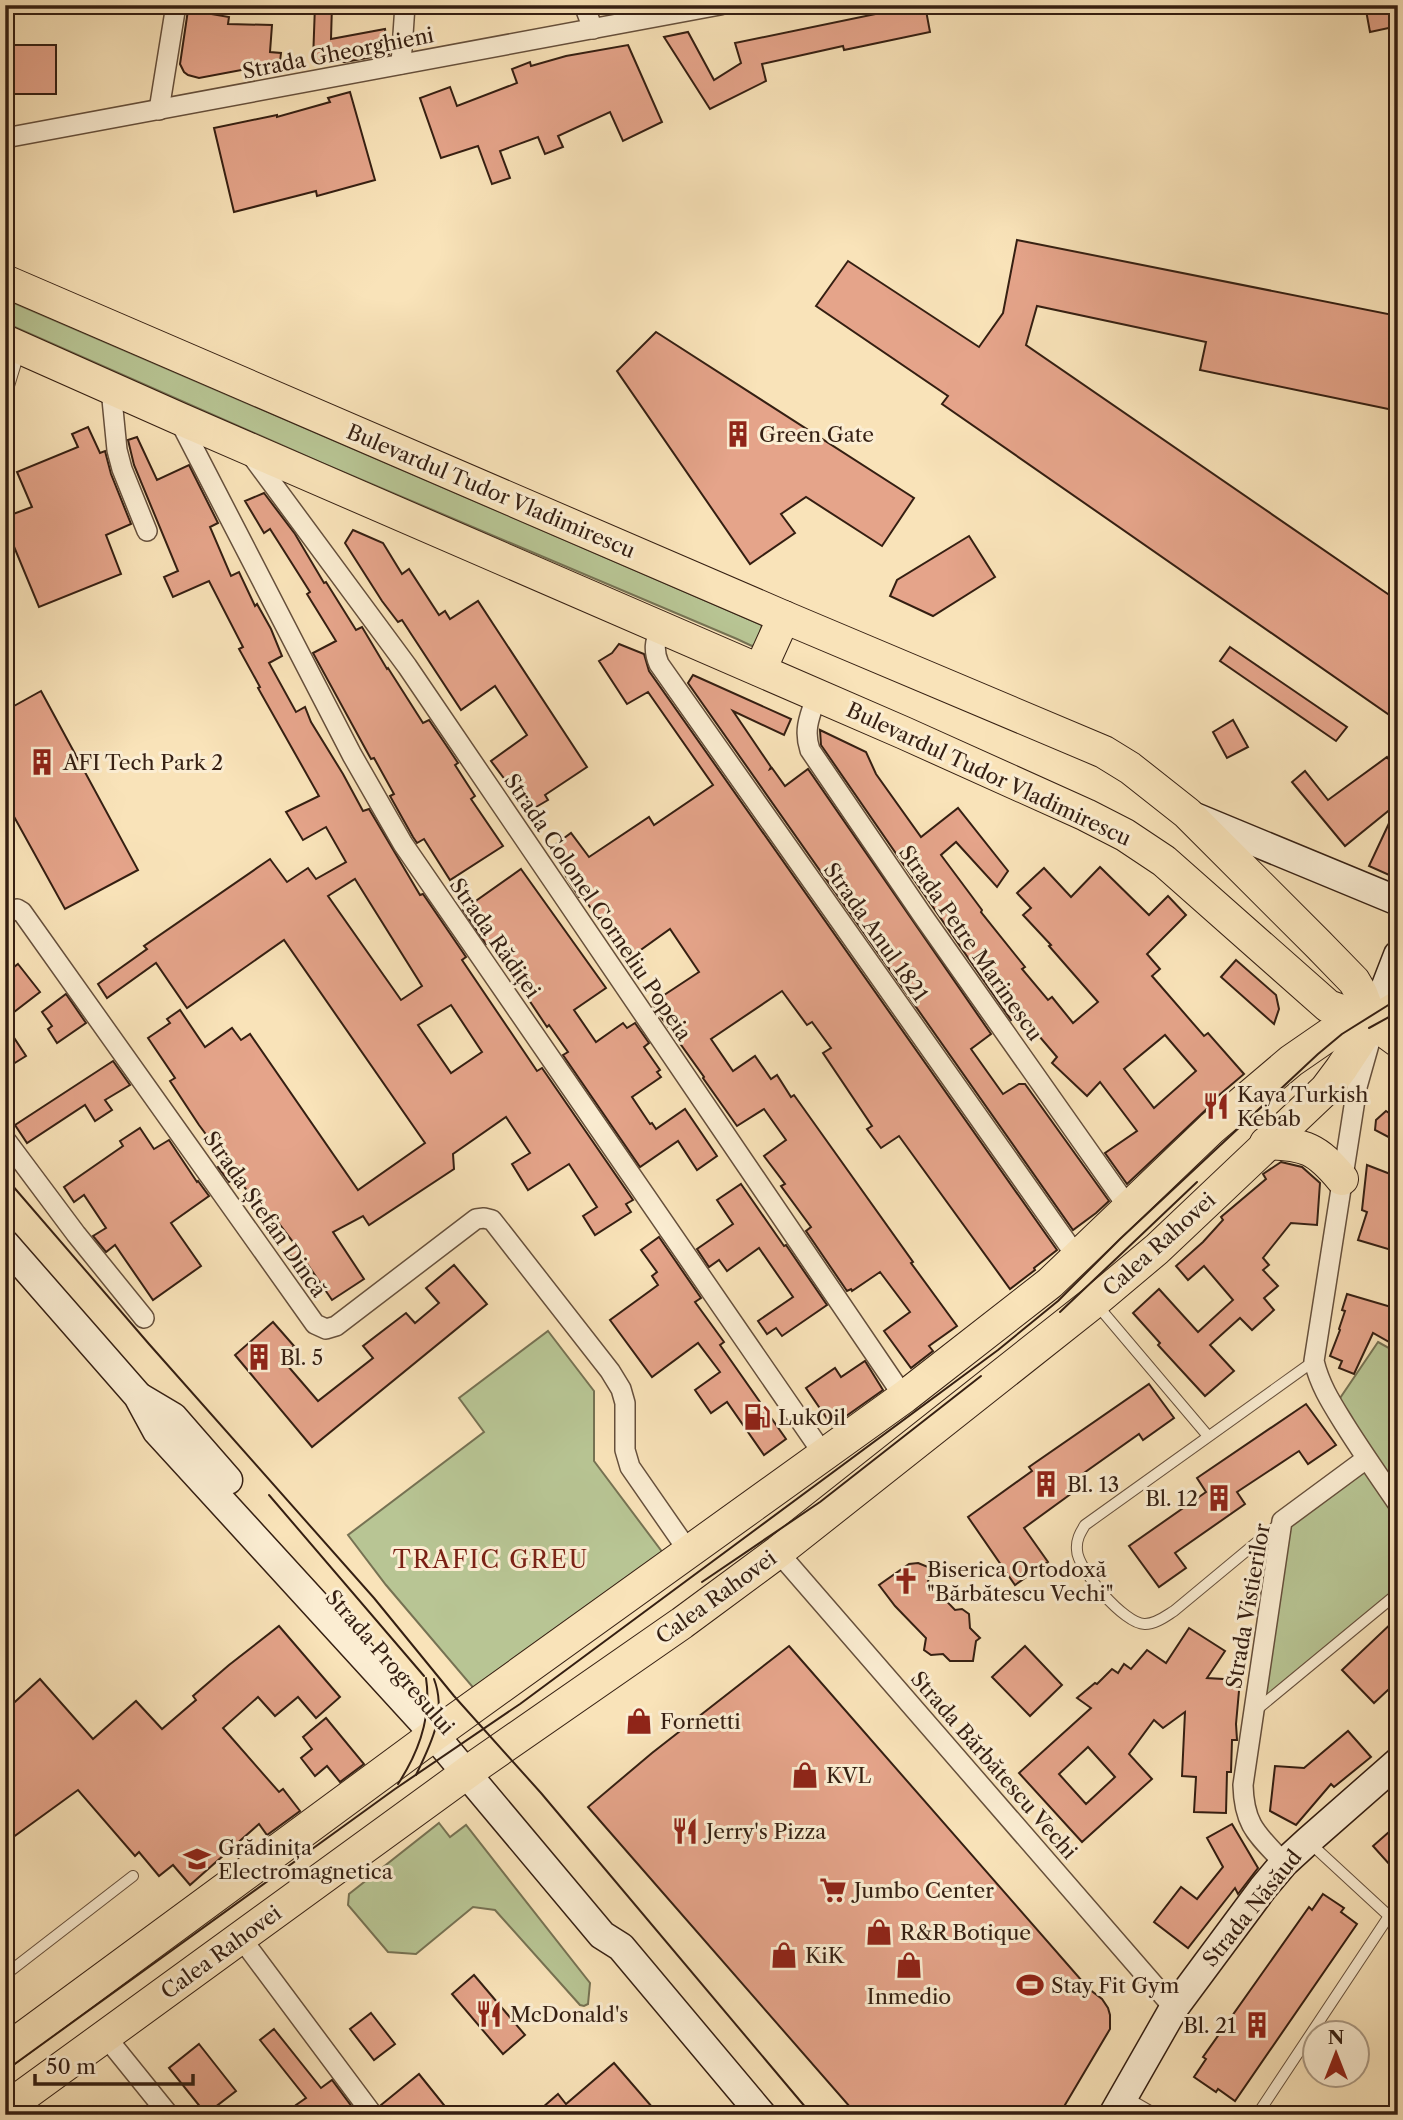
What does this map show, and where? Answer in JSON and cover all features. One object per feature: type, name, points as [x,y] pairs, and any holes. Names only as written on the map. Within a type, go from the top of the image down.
[{"type":"main road","name":"Bulevardul Tudor Vladimirescu","points":[[5,281],[1104,752],[1130,768],[1187,813],[1354,981],[1361,993],[1385,1014]]},
{"type":"main road","name":"Bulevardul Tudor Vladimirescu","points":[[13,345],[1086,815],[1125,835],[1164,861],[1328,1006],[1385,1014]]},
{"type":"main road","points":[[760,670],[784,617]]},
{"type":"main road","points":[[1187,813],[1398,901]]},
{"type":"main road","name":"Calea Rahovei","points":[[5,2109],[473,1768],[682,1623],[778,1552],[1094,1302],[1157,1249],[1326,1088],[1385,1014],[1398,955]]},
{"type":"main road","points":[[5,2051],[440,1730],[904,1397],[1023,1306],[1221,1120],[1290,1061],[1333,1032],[1385,1014],[1398,1041]]},
{"type":"main road","points":[[1266,1143],[1290,1144],[1310,1149],[1326,1160],[1342,1179]]},
{"type":"main road","name":"Strada Progresului","points":[[5,1244],[138,1396],[173,1417],[473,1768],[602,1935],[621,1947],[762,2115]]},
{"type":"main road","name":"Strada Năsăud","points":[[1119,2105],[1174,2008],[1263,1888],[1284,1863],[1398,1762]]},
{"type":"street","points":[[159,110],[176,5]]},
{"type":"street","points":[[401,64],[405,5]]},
{"type":"street","points":[[584,5],[593,29]]},
{"type":"street","name":"Strada Gheorghieni","points":[[5,138],[720,5]]},
{"type":"street","points":[[111,389],[117,450],[147,531]]},
{"type":"street","name":"Strada Rădiței","points":[[178,418],[352,755],[403,844],[824,1455]]},
{"type":"street","points":[[204,469],[204,458],[208,450],[220,442],[239,445]]},
{"type":"street","name":"Strada Colonel Corneliu Popeia","points":[[239,445],[292,510],[407,666],[904,1397]]},
{"type":"street","points":[[292,510],[290,490],[295,482],[317,479]]},
{"type":"street","name":"Strada Anul 1821","points":[[660,628],[654,652],[659,664],[1077,1257]]},
{"type":"street","name":"Strada Petre Marinescu","points":[[817,695],[807,723],[806,738],[810,750],[923,916],[1129,1207]]},
{"type":"street","name":"Strada Ștefan Dincă","points":[[11,911],[22,912],[315,1324],[326,1329],[336,1326],[476,1219],[492,1220],[610,1371],[621,1389],[625,1403],[625,1450],[631,1467],[689,1552]]},
{"type":"street","points":[[1385,1014],[1368,1049],[1357,1087],[1314,1361],[1324,1391],[1366,1459],[1398,1504]]},
{"type":"street","points":[[5,1139],[76,1234],[144,1318]]},
{"type":"street","name":"Strada Vistierilor","points":[[1284,1863],[1255,1832],[1243,1805],[1252,1714],[1283,1521],[1366,1459]]},
{"type":"street","name":"Strada Bărbătescu Vechi","points":[[778,1552],[1174,2008]]},
{"type":"street","points":[[241,1938],[373,2115]]},
{"type":"street","points":[[106,2037],[169,2115]]},
{"type":"lane","points":[[5,399],[13,345]]},
{"type":"lane","points":[[1094,1302],[1208,1436]]},
{"type":"lane","points":[[1283,1521],[1180,1606],[1160,1620],[1144,1625],[1130,1620],[1089,1578],[1076,1553],[1079,1534],[1085,1525],[1314,1361]]},
{"type":"lane","points":[[1252,1714],[1398,1593]]},
{"type":"lane","points":[[1308,1841],[1389,1916]]},
{"type":"lane","points":[[5,1975],[133,1876]]},
{"type":"lane","points":[[1257,2115],[1389,1916],[1398,1907]]},
{"type":"lane","points":[[1119,2105],[1157,2115]]},
{"type":"green space","points":[[5,299],[762,625],[757,643],[752,646],[322,463],[5,323]]},
{"type":"green space","points":[[548,1331],[594,1391],[594,1461],[663,1553],[476,1691],[386,1585],[348,1535],[484,1432],[459,1398]]},
{"type":"green space","points":[[1378,1342],[1398,1353],[1398,1593],[1252,1714],[1282,1521],[1366,1459],[1334,1407]]},
{"type":"green space","points":[[439,1823],[450,1837],[466,1825],[590,1983],[588,2004],[580,2005],[495,1910],[473,1907],[416,1954],[388,1952],[348,1905],[349,1894]]},
{"type":"building","points":[[315,5],[332,5],[331,39],[385,29],[389,54],[345,62],[313,61]]},
{"type":"building","points":[[925,5],[930,32],[844,50],[843,46],[762,64],[766,81],[710,109],[664,37],[688,32],[714,80],[741,63],[735,43]]},
{"type":"building","points":[[1365,5],[1398,5],[1398,26],[1370,32]]},
{"type":"building","points":[[188,10],[229,17],[228,24],[272,25],[270,52],[281,53],[279,71],[251,76],[252,68],[199,78],[188,75],[180,64]]},
{"type":"building","points":[[10,45],[56,45],[56,94],[11,94]]},
{"type":"building","points":[[628,45],[662,122],[623,141],[610,112],[558,136],[563,147],[545,154],[538,137],[500,151],[510,178],[492,184],[478,146],[441,158],[420,98],[450,87],[457,106],[517,83],[512,69],[530,62],[531,66],[566,56]]},
{"type":"building","points":[[350,92],[375,180],[317,196],[316,191],[234,212],[214,128],[277,117],[330,102],[328,98]]},
{"type":"building","points":[[1017,240],[1398,316],[1398,411],[1200,370],[1206,342],[1037,306],[1026,345],[1398,601],[1398,721],[942,404],[948,396],[816,306],[848,261],[979,347],[1003,313]]},
{"type":"building","name":"Green Gate","points":[[656,332],[914,498],[882,546],[806,497],[781,514],[795,533],[750,564],[617,371]]},
{"type":"building","points":[[88,427],[100,453],[105,451],[131,524],[106,535],[121,574],[39,607],[5,525],[5,517],[32,507],[17,472],[78,447],[72,434]]},
{"type":"building","points":[[137,437],[157,480],[189,465],[218,523],[210,527],[231,576],[239,572],[255,606],[257,604],[271,629],[282,656],[269,663],[296,712],[305,707],[363,811],[369,809],[420,895],[423,894],[466,957],[462,960],[537,1071],[542,1068],[633,1200],[626,1204],[631,1212],[595,1235],[583,1216],[597,1207],[569,1164],[528,1190],[512,1164],[530,1153],[506,1117],[453,1154],[454,1169],[369,1225],[363,1216],[333,1232],[364,1279],[332,1300],[308,1265],[302,1270],[288,1252],[296,1246],[277,1221],[272,1225],[237,1177],[229,1182],[218,1167],[225,1160],[170,1081],[175,1078],[148,1038],[170,1023],[167,1019],[180,1010],[205,1047],[232,1028],[241,1040],[250,1034],[358,1190],[425,1143],[284,940],[187,1008],[156,963],[107,998],[98,984],[147,949],[144,946],[270,859],[287,882],[308,868],[316,879],[346,862],[326,827],[303,840],[286,812],[319,796],[258,688],[260,687],[239,649],[243,647],[209,581],[173,597],[164,577],[178,571],[134,465],[128,440]],"holes":[[[355,879],[422,986],[401,1000],[328,896]],[[451,1005],[482,1052],[451,1073],[418,1025]]]},
{"type":"building","points":[[264,493],[295,534],[356,630],[362,627],[423,723],[429,720],[446,745],[475,796],[471,799],[503,846],[450,880],[424,839],[417,843],[413,837],[390,796],[394,794],[374,758],[371,759],[313,653],[336,641],[307,594],[310,592],[270,529],[264,533],[245,501]]},
{"type":"building","points":[[353,530],[383,543],[402,574],[409,569],[439,615],[445,611],[450,619],[478,601],[587,767],[545,795],[548,800],[531,810],[491,761],[527,735],[495,686],[461,710],[402,620],[398,622],[382,601],[345,543]]},
{"type":"building","points":[[969,536],[995,577],[933,616],[890,596],[897,580]]},
{"type":"building","points":[[619,644],[644,654],[649,671],[1057,1250],[1010,1289],[899,1136],[881,1148],[867,1129],[872,1126],[823,1053],[831,1048],[812,1022],[807,1025],[782,991],[711,1039],[733,1071],[755,1056],[771,1079],[777,1075],[791,1097],[794,1095],[957,1326],[929,1346],[933,1351],[911,1368],[884,1331],[910,1312],[880,1272],[852,1291],[847,1291],[806,1231],[811,1227],[781,1186],[785,1184],[764,1156],[786,1140],[764,1109],[737,1126],[652,1003],[699,972],[670,929],[628,959],[582,896],[579,897],[564,873],[569,870],[552,847],[571,833],[589,857],[649,817],[654,825],[713,785],[648,692],[627,704],[599,661],[612,653]]},
{"type":"building","points":[[1230,647],[1347,727],[1336,741],[1220,661]]},
{"type":"building","points":[[693,675],[791,719],[784,735],[733,711],[770,769],[772,768],[785,786],[808,769],[991,1034],[971,1049],[1003,1094],[1019,1084],[1025,1084],[1109,1201],[1073,1230],[688,683]]},
{"type":"building","name":"AFI Tech Park 2","points":[[41,691],[138,870],[65,909],[12,813],[5,816],[5,711]]},
{"type":"building","points":[[1233,720],[1248,747],[1227,758],[1213,732]]},
{"type":"building","points":[[820,730],[866,752],[876,774],[921,837],[958,808],[1008,871],[997,887],[956,842],[941,855],[981,912],[1025,967],[1022,969],[1048,1000],[1052,997],[1073,1023],[1098,1002],[1023,915],[1031,908],[1017,893],[1044,868],[1071,897],[1100,867],[1149,915],[1168,896],[1186,915],[1147,954],[1160,969],[1152,976],[1204,1036],[1208,1033],[1244,1074],[1211,1102],[1212,1104],[1127,1184],[1105,1153],[1137,1131],[1100,1082],[1087,1096],[1052,1063],[1057,1057],[1022,1016],[1020,1018],[1018,1015],[1011,1020],[821,745]],"holes":[[[1165,1035],[1196,1071],[1154,1108],[1124,1069]]]},
{"type":"building","points":[[1387,757],[1398,772],[1398,803],[1345,846],[1292,782],[1305,771],[1328,800]]},
{"type":"building","points":[[1398,804],[1398,879],[1369,866]]},
{"type":"building","points":[[521,869],[606,988],[574,1010],[596,1042],[623,1023],[627,1028],[635,1023],[649,1043],[644,1047],[660,1070],[657,1072],[661,1077],[632,1097],[656,1129],[685,1109],[717,1156],[697,1170],[678,1141],[640,1167],[563,1055],[568,1052],[463,910]]},
{"type":"building","points":[[1236,960],[1276,995],[1279,1009],[1274,1024],[1221,977]]},
{"type":"building","points":[[18,964],[40,992],[5,1019],[5,974]]},
{"type":"building","points":[[66,994],[86,1023],[57,1043],[48,1029],[52,1026],[42,1012]]},
{"type":"building","points":[[5,1024],[26,1056],[5,1069]]},
{"type":"building","points":[[113,1061],[130,1085],[105,1100],[112,1110],[95,1121],[85,1105],[27,1143],[15,1125]]},
{"type":"building","points":[[1386,1111],[1398,1119],[1398,1142],[1375,1130],[1376,1120]]},
{"type":"building","points":[[140,1128],[154,1149],[169,1140],[209,1196],[171,1223],[201,1266],[153,1300],[115,1245],[106,1252],[93,1236],[106,1228],[84,1195],[74,1202],[64,1187],[123,1146],[120,1141]]},
{"type":"building","points":[[1281,1162],[1302,1167],[1320,1183],[1317,1225],[1291,1223],[1263,1258],[1269,1265],[1263,1270],[1278,1286],[1264,1298],[1274,1310],[1252,1330],[1240,1318],[1210,1345],[1234,1371],[1205,1396],[1133,1313],[1159,1289],[1198,1332],[1233,1300],[1204,1266],[1188,1280],[1176,1266],[1203,1242],[1223,1220],[1221,1217],[1266,1179],[1263,1174]]},
{"type":"building","points":[[1367,1165],[1398,1177],[1398,1252],[1358,1240],[1367,1212],[1362,1210]]},
{"type":"building","points":[[741,1184],[827,1305],[782,1336],[776,1328],[767,1334],[758,1321],[793,1297],[759,1248],[727,1271],[719,1260],[709,1267],[697,1249],[733,1224],[717,1200]]},
{"type":"building","points":[[659,1237],[701,1298],[695,1302],[724,1342],[720,1345],[786,1439],[764,1455],[727,1402],[711,1413],[695,1390],[720,1372],[698,1343],[652,1377],[610,1320],[658,1285],[652,1276],[657,1272],[641,1250]]},
{"type":"building","name":"Bl. 5","points":[[454,1265],[487,1304],[312,1447],[235,1355],[273,1322],[294,1346],[281,1358],[318,1401],[373,1358],[363,1346],[406,1313],[415,1323],[439,1303],[426,1288]]},
{"type":"building","points":[[1347,1294],[1398,1309],[1398,1347],[1373,1333],[1354,1374],[1339,1368],[1342,1361],[1330,1356],[1340,1330]]},
{"type":"building","points":[[865,1361],[883,1390],[832,1426],[806,1388],[835,1368],[841,1377]]},
{"type":"building","name":"Bl. 13","points":[[1149,1384],[1174,1418],[1143,1440],[1139,1434],[1074,1480],[1079,1488],[1024,1528],[1048,1562],[1015,1585],[968,1517],[1032,1471],[1029,1467]]},
{"type":"building","name":"Bl. 12","points":[[1306,1404],[1336,1445],[1308,1464],[1299,1451],[1237,1492],[1245,1504],[1175,1553],[1186,1568],[1159,1587],[1129,1546],[1206,1492],[1197,1478]]},
{"type":"building","points":[[918,1563],[928,1567],[928,1582],[955,1610],[962,1609],[969,1614],[970,1628],[980,1638],[976,1641],[973,1661],[950,1661],[943,1654],[931,1655],[924,1650],[926,1638],[879,1585],[909,1564]]},
{"type":"building","points":[[1398,1617],[1398,1697],[1389,1689],[1374,1703],[1342,1670]]},
{"type":"building","points":[[279,1626],[340,1697],[316,1718],[298,1697],[275,1716],[258,1697],[223,1728],[279,1792],[283,1789],[300,1811],[267,1835],[259,1824],[190,1885],[173,1865],[159,1876],[139,1852],[135,1856],[78,1790],[5,1843],[5,1711],[40,1679],[93,1739],[136,1701],[162,1729],[196,1700],[193,1696]]},
{"type":"building","points":[[1189,1628],[1225,1651],[1207,1678],[1240,1680],[1237,1740],[1232,1740],[1231,1772],[1227,1772],[1226,1813],[1194,1812],[1196,1777],[1182,1776],[1185,1712],[1163,1728],[1154,1720],[1129,1754],[1152,1779],[1082,1842],[1019,1773],[1091,1708],[1077,1698],[1112,1669],[1118,1673],[1124,1664],[1131,1669],[1147,1650],[1166,1663]],"holes":[[[1088,1747],[1115,1777],[1086,1804],[1059,1774]]]},
{"type":"building","name":"Jumbo Center","points":[[789,1646],[1108,2008],[1110,2029],[1059,2115],[857,2115],[588,1807],[652,1753]]},
{"type":"building","points":[[1025,1646],[1062,1685],[1030,1716],[992,1677]]},
{"type":"building","points":[[326,1718],[364,1764],[340,1782],[327,1766],[315,1776],[301,1758],[312,1749],[303,1737]]},
{"type":"building","points":[[1348,1731],[1371,1757],[1334,1787],[1331,1784],[1296,1825],[1270,1811],[1275,1766],[1304,1768]]},
{"type":"building","points":[[1232,1824],[1258,1868],[1238,1894],[1235,1888],[1188,1948],[1154,1922],[1181,1887],[1197,1899],[1223,1867],[1207,1838]]},
{"type":"building","points":[[1398,1824],[1398,1874],[1373,1846]]},
{"type":"building","name":"Bl. 21","points":[[1323,1894],[1344,1908],[1341,1912],[1357,1924],[1235,2101],[1218,2089],[1216,2092],[1194,2077],[1206,2059],[1203,2057],[1309,1907],[1312,1910]]},
{"type":"building","name":"McDonald's","points":[[474,1975],[525,2035],[503,2054],[452,1994]]},
{"type":"building","points":[[371,2013],[395,2044],[374,2060],[350,2029]]},
{"type":"building","points":[[274,2029],[321,2088],[332,2080],[358,2115],[303,2115],[296,2105],[306,2098],[260,2040]]},
{"type":"building","points":[[199,2044],[236,2091],[206,2114],[169,2068]]},
{"type":"building","points":[[614,2063],[659,2115],[534,2115],[558,2094],[566,2104]]},
{"type":"building","points":[[419,2074],[452,2115],[385,2115],[381,2105]]},
{"type":"tram line","points":[[5,2071],[395,1789],[520,1704],[998,1350],[1058,1301],[1120,1239],[1318,1054],[1342,1034],[1398,999]]},
{"type":"tram line","points":[[1369,1028],[1398,1012]]},
{"type":"tram line","points":[[5,1177],[374,1598],[454,1696],[541,1793],[812,2115]]},
{"type":"tram line","points":[[1060,1312],[1197,1182]]},
{"type":"tram line","points":[[702,1582],[820,1502],[981,1376]]},
{"type":"tram line","points":[[269,1495],[424,1676]]},
{"type":"tram line","points":[[398,1784],[422,1734],[427,1707],[426,1678]]},
{"type":"tram line","points":[[416,1775],[436,1728],[439,1704],[434,1679]]},
{"type":"place","name":"Green Gate","points":[[738,434]]},
{"type":"place","name":"AFI Tech Park 2","points":[[42,762]]},
{"type":"place","name":"Kaya Turkish Kebab","points":[[1216,1106]]},
{"type":"place","name":"Bl. 5","points":[[259,1357]]},
{"type":"place","name":"LukOil","points":[[757,1417]]},
{"type":"place","name":"Bl. 13","points":[[1046,1484]]},
{"type":"place","name":"Bl. 12","points":[[1219,1498]]},
{"type":"place","name":"Biserica Ortodoxă \"Bărbătescu Vechi\"","points":[[906,1581]]},
{"type":"place","name":"Fornetti","points":[[639,1721]]},
{"type":"place","name":"KVL","points":[[805,1775]]},
{"type":"place","name":"Jerry's Pizza","points":[[685,1831]]},
{"type":"place","name":"Grădinița Electromagnetica","points":[[197,1859]]},
{"type":"place","name":"Jumbo Center","points":[[833,1890]]},
{"type":"place","name":"R&R Botique","points":[[879,1932]]},
{"type":"place","name":"KiK","points":[[784,1955]]},
{"type":"place","name":"Inmedio","points":[[909,1965]]},
{"type":"place","name":"Stay Fit Gym","points":[[1030,1985]]},
{"type":"place","name":"McDonald's","points":[[489,2014]]},
{"type":"place","name":"Bl. 21","points":[[1257,2025]]},
{"type":"district","name":"TRAFIC GREU","points":[[491,1559]]}]
